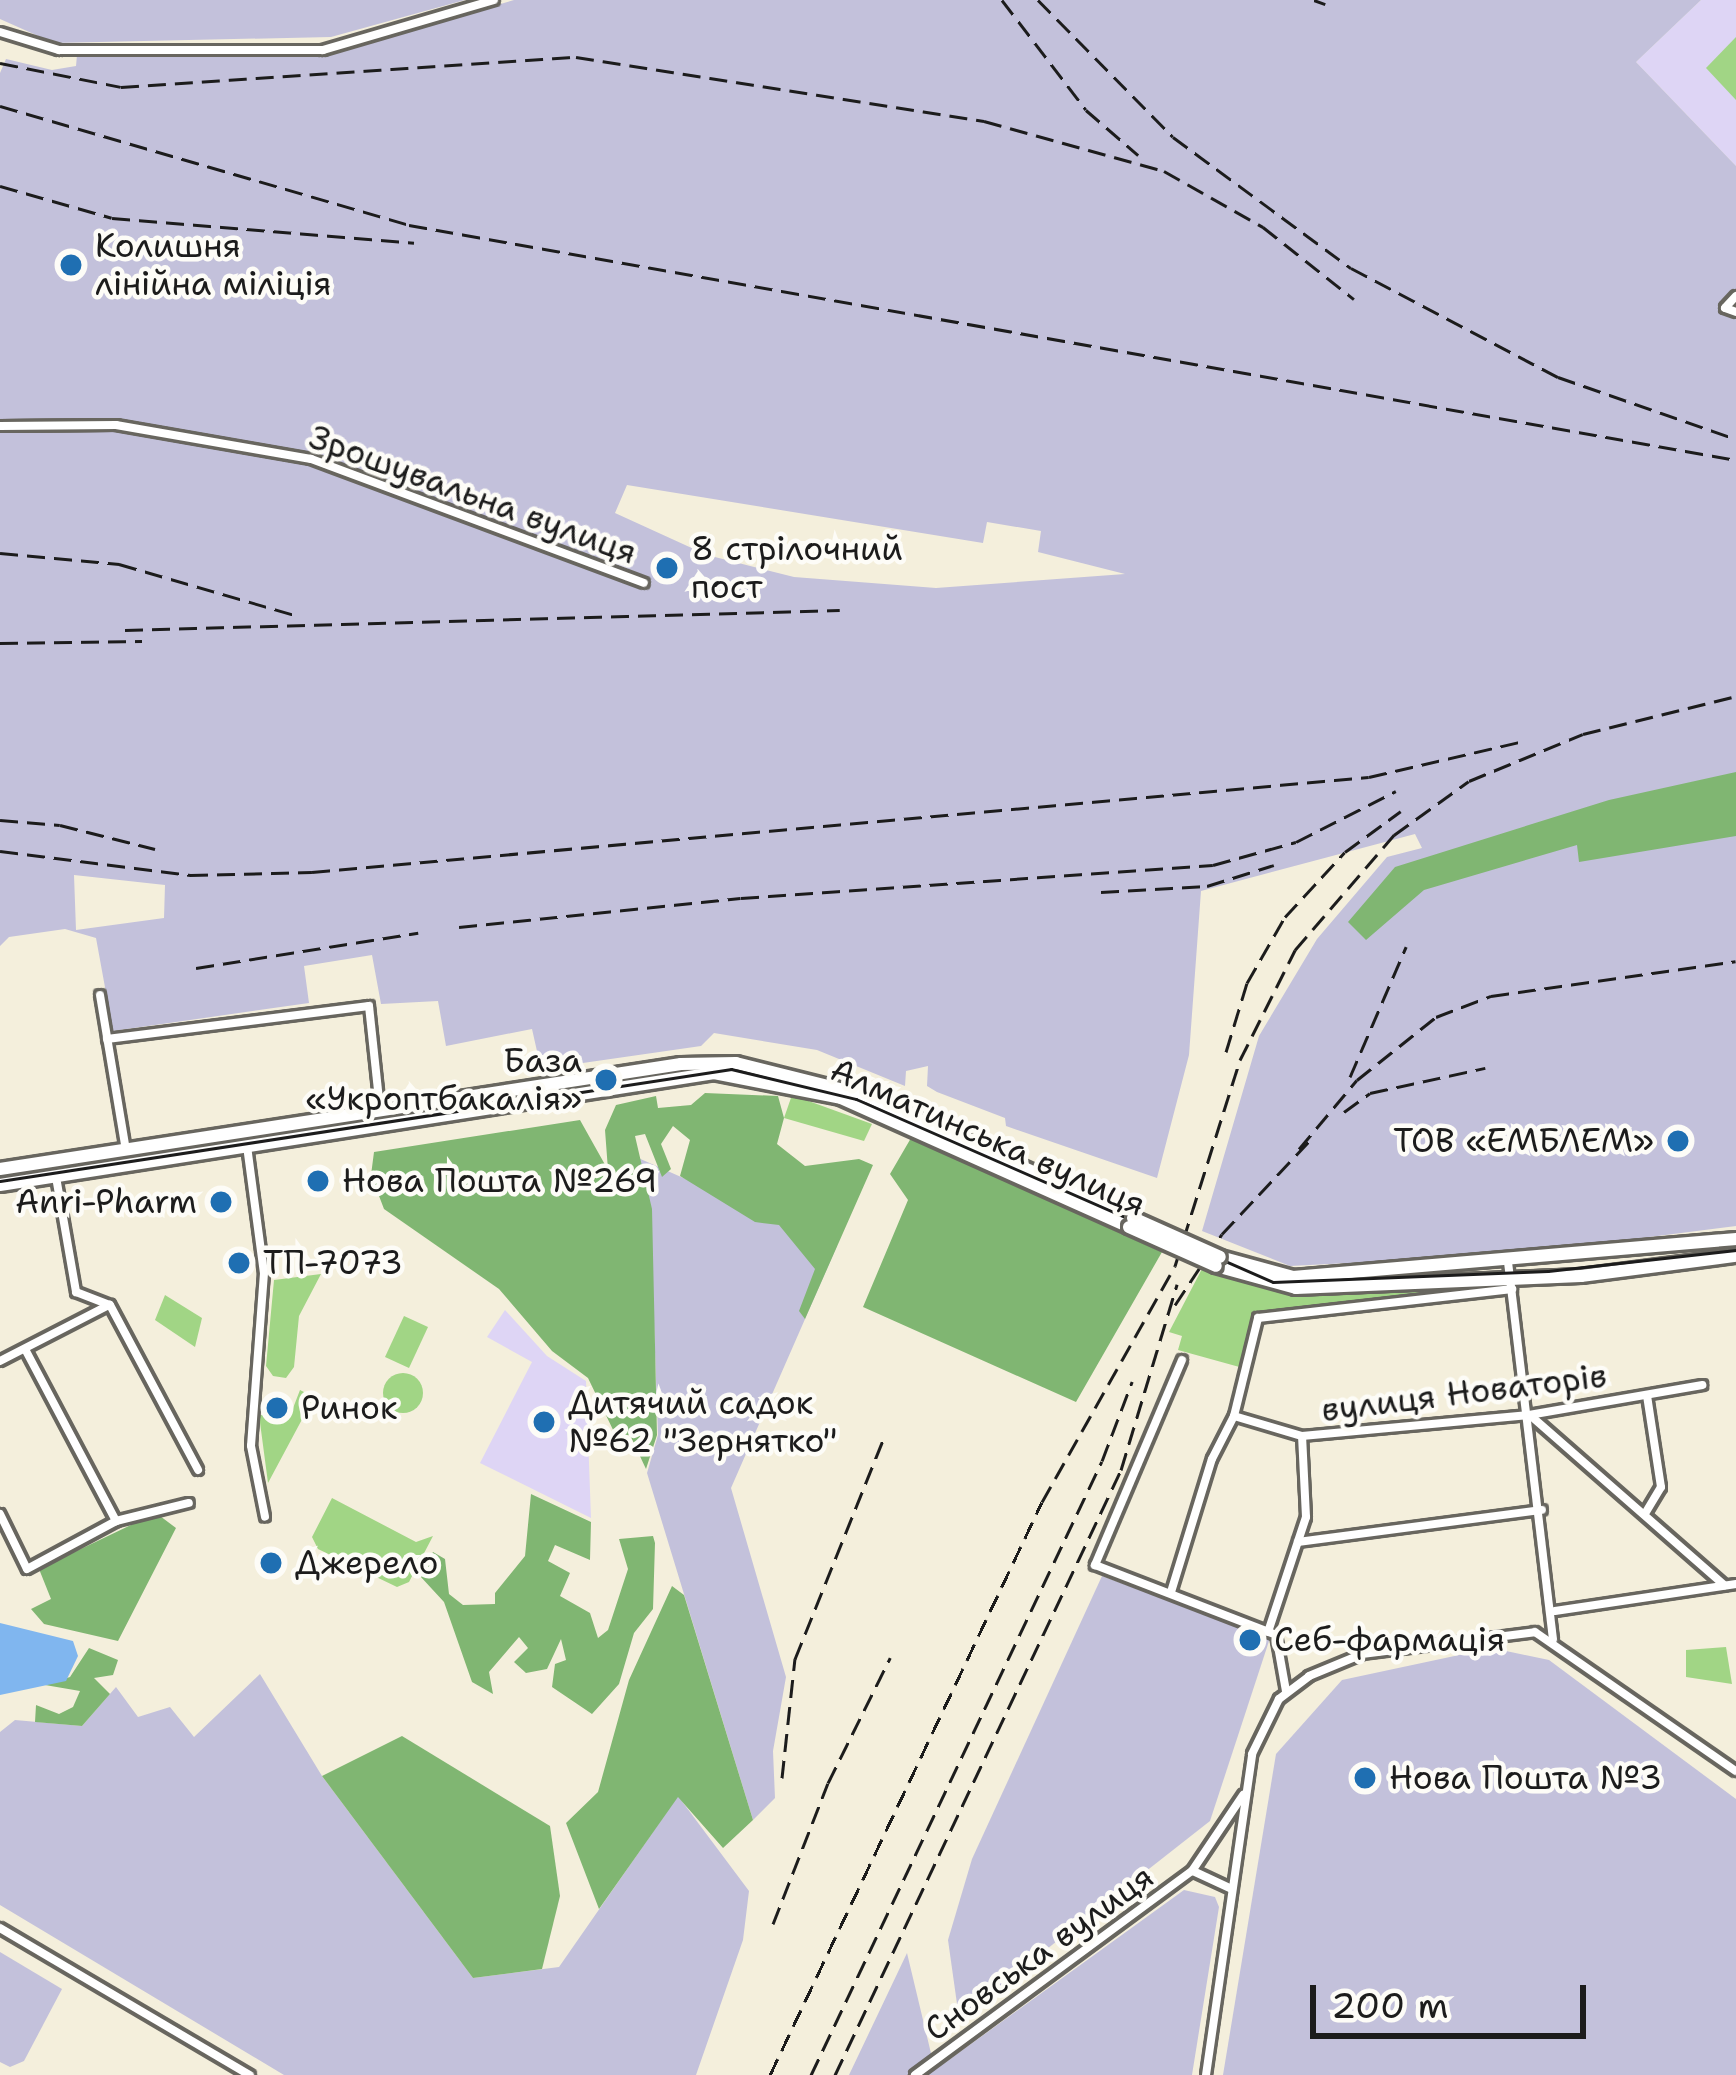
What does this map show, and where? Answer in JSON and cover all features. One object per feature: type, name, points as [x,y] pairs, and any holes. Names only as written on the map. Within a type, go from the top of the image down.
[{"type":"street","points":[[0,32],[59,50],[323,50],[494,0]]},
{"type":"street","points":[[1736,296],[1725,308],[1736,312]]},
{"type":"street","name":"Зрошувальна вулиця","points":[[0,426],[116,425],[311,459],[644,583]]},
{"type":"street","points":[[100,995],[126,1150]]},
{"type":"street","points":[[107,1039],[369,1006],[381,1110]]},
{"type":"street","name":"Алматинська вулиця","points":[[0,1169],[681,1064],[754,1064],[867,1096],[1281,1288],[1511,1283]]},
{"type":"street","name":"Алматинська вулиця","points":[[0,1185],[705,1073],[744,1075],[861,1106],[1131,1222]]},
{"type":"street","points":[[246,1144],[264,1273],[251,1446],[265,1517]]},
{"type":"street","points":[[56,1176],[76,1292],[110,1305],[198,1470]]},
{"type":"street","name":"Алматинська вулиця","points":[[1218,1262],[1292,1276],[1508,1262],[1736,1239]]},
{"type":"street","name":"Алматинська вулиця","points":[[1234,1417],[1258,1318],[1736,1256]]},
{"type":"street","points":[[1508,1262],[1555,1611],[1553,1639]]},
{"type":"street","points":[[0,1361],[110,1305]]},
{"type":"street","points":[[25,1349],[116,1521]]},
{"type":"street","points":[[1182,1360],[1097,1550],[1101,1570],[1268,1631],[1282,1641],[1286,1691]]},
{"type":"street","name":"вулиця Новаторів","points":[[1234,1417],[1302,1436],[1528,1415],[1702,1385]]},
{"type":"street","points":[[1646,1512],[1661,1487],[1647,1395]]},
{"type":"street","points":[[1528,1415],[1646,1512],[1724,1585]]},
{"type":"street","points":[[1171,1592],[1212,1459],[1234,1417]]},
{"type":"street","points":[[1268,1631],[1310,1494],[1302,1436]]},
{"type":"street","points":[[0,1514],[27,1569],[116,1521],[189,1504]]},
{"type":"street","points":[[1298,1542],[1542,1510]]},
{"type":"street","points":[[1555,1611],[1736,1583]]},
{"type":"street","points":[[1206,2075],[1247,1789],[1261,1729],[1286,1691],[1362,1654],[1516,1629],[1553,1639],[1736,1771]]},
{"type":"street","name":"Сновська вулиця","points":[[915,2075],[1192,1871],[1247,1789]]},
{"type":"street","name":"Сновська вулиця","points":[[1192,1871],[1232,1889]]},
{"type":"street","points":[[0,1928],[250,2075]]},
{"type":"shaded area","points":[[0,0],[465,0],[331,37],[54,43],[0,19]]},
{"type":"shaded area","points":[[514,0],[1701,0],[1636,62],[1736,166],[1736,291],[1723,304],[1736,318],[1736,1226],[1508,1255],[1290,1266],[1202,1231],[1259,1036],[1317,939],[1387,857],[1422,848],[1415,834],[1201,891],[1189,1055],[1157,1178],[1006,1126],[1005,1118],[927,1086],[928,1066],[906,1071],[905,1086],[817,1050],[714,1033],[701,1046],[541,1069],[532,1029],[446,1046],[438,1001],[381,1004],[372,955],[304,966],[309,1003],[113,1031],[96,938],[65,929],[9,937],[0,946],[0,73],[6,59],[52,70],[76,66],[77,55],[332,53]],"holes":[[[627,485],[983,543],[987,522],[1041,531],[1038,552],[1125,574],[936,588],[794,577],[707,555],[615,513]],[[74,875],[165,885],[164,918],[76,930]]]},
{"type":"shaded area","points":[[1701,0],[1736,0],[1736,166],[1636,62]]},
{"type":"shaded area","points":[[636,1157],[837,1246],[731,1488],[786,1677],[773,1751],[775,1798],[753,1820],[647,1473],[658,1435],[654,1324]]},
{"type":"shaded area","name":"Дитячий садок №62 \"Зернятко\"","points":[[505,1310],[547,1356],[586,1381],[591,1518],[480,1463],[532,1362],[487,1337]]},
{"type":"shaded area","points":[[1102,1576],[1270,1638],[1210,1821],[959,2018],[948,1940],[972,1859]]},
{"type":"shaded area","points":[[1492,1648],[1549,1660],[1736,1799],[1736,2075],[1223,2075],[1276,1754],[1342,1680]]},
{"type":"shaded area","points":[[260,1674],[322,1776],[473,1978],[559,1967],[678,1796],[749,1891],[743,1940],[696,2075],[284,2075],[0,1905],[0,1732],[15,1720],[82,1726],[116,1687],[138,1717],[170,1707],[194,1737]]},
{"type":"shaded area","points":[[1184,1890],[1215,1897],[1219,1907],[1192,2075],[849,2075],[907,1953],[935,2070]]},
{"type":"shaded area","points":[[0,1952],[62,1989],[24,2061],[10,2067],[0,2062]]},
{"type":"green space","points":[[1736,37],[1736,100],[1706,68]]},
{"type":"green space","points":[[1736,772],[1736,836],[1579,862],[1577,845],[1424,890],[1366,940],[1348,922],[1395,867],[1609,800]]},
{"type":"green space","points":[[705,1093],[778,1096],[784,1118],[777,1144],[805,1166],[859,1159],[873,1165],[805,1319],[799,1311],[815,1269],[779,1225],[755,1222],[680,1176],[690,1140],[673,1126],[661,1144],[671,1169],[662,1177],[645,1134],[635,1136],[652,1209],[657,1435],[646,1469],[630,1435],[616,1436],[588,1378],[552,1351],[499,1289],[384,1209],[371,1175],[374,1152],[580,1120],[608,1170],[605,1130],[616,1105],[656,1096],[658,1108],[691,1105]]},
{"type":"green space","points":[[792,1095],[872,1124],[864,1141],[784,1118]]},
{"type":"green space","points":[[911,1138],[1162,1252],[1076,1402],[863,1307],[908,1200],[890,1174]]},
{"type":"green space","points":[[1204,1265],[1276,1291],[1500,1286],[1257,1312],[1243,1368],[1178,1350],[1182,1336],[1169,1332]]},
{"type":"green space","points":[[321,1274],[299,1316],[294,1367],[286,1378],[273,1376],[266,1366],[274,1280]]},
{"type":"green space","points":[[165,1295],[202,1318],[195,1347],[155,1320]]},
{"type":"green space","points":[[404,1316],[428,1327],[409,1368],[385,1357]]},
{"type":"green space","points":[[403,1373],[417,1379],[423,1393],[417,1407],[403,1413],[389,1407],[383,1393],[389,1379]]},
{"type":"green space","points":[[300,1390],[314,1397],[268,1483],[259,1415],[290,1416]]},
{"type":"green space","points":[[531,1494],[591,1522],[590,1560],[555,1545],[548,1561],[570,1573],[560,1596],[590,1613],[598,1638],[608,1630],[628,1569],[619,1539],[653,1536],[655,1543],[653,1609],[634,1633],[619,1684],[592,1714],[552,1687],[555,1664],[566,1660],[561,1639],[547,1669],[526,1673],[514,1662],[528,1648],[519,1637],[489,1672],[493,1694],[472,1682],[444,1602],[420,1576],[433,1552],[445,1559],[449,1594],[463,1605],[495,1604],[495,1593],[525,1556]]},
{"type":"green space","points":[[332,1498],[416,1542],[433,1536],[409,1582],[397,1587],[318,1549],[312,1537]]},
{"type":"green space","points":[[156,1513],[176,1528],[118,1641],[44,1624],[31,1609],[51,1599],[39,1569]]},
{"type":"green space","points":[[672,1586],[684,1595],[753,1820],[723,1848],[678,1797],[599,1909],[566,1823],[598,1792],[629,1680]]},
{"type":"green space","points":[[1726,1647],[1732,1684],[1686,1677],[1686,1650]]},
{"type":"green space","points":[[89,1648],[118,1660],[113,1675],[94,1678],[110,1694],[82,1726],[35,1722],[36,1705],[59,1714],[73,1707],[80,1691],[45,1685],[70,1677]]},
{"type":"green space","points":[[402,1736],[550,1826],[560,1896],[542,1969],[473,1978],[322,1776]]},
{"type":"water","points":[[0,1623],[73,1641],[78,1656],[66,1681],[0,1695]]},
{"type":"tram line","points":[[0,1181],[731,1069],[856,1099],[1273,1282],[1548,1271],[1736,1250]]},
{"type":"railway","points":[[1002,0],[1086,110],[1138,155]]},
{"type":"railway","points":[[1038,0],[1173,137],[1351,268],[1558,377],[1736,439]]},
{"type":"railway","points":[[1314,0],[1325,4]]},
{"type":"railway","points":[[0,63],[121,87],[576,57],[984,121],[1164,171],[1263,227],[1354,299]]},
{"type":"railway","points":[[0,106],[409,225],[1736,460]]},
{"type":"railway","points":[[0,186],[112,218],[414,243]]},
{"type":"railway","points":[[0,553],[119,564],[298,616]]},
{"type":"railway","points":[[125,630],[840,610]]},
{"type":"railway","points":[[0,643],[142,641]]},
{"type":"railway","points":[[770,2075],[1042,1502],[1175,1266],[1240,1060],[1295,950],[1394,835],[1469,781],[1583,734],[1736,696]]},
{"type":"railway","points":[[0,851],[190,875],[312,872],[1369,777],[1520,742]]},
{"type":"railway","points":[[459,927],[741,898],[1213,865],[1296,842],[1396,791]]},
{"type":"railway","points":[[1226,1052],[1247,983],[1285,917],[1345,852],[1401,811]]},
{"type":"railway","points":[[0,820],[60,825],[155,849]]},
{"type":"railway","points":[[1101,892],[1207,886],[1274,865]]},
{"type":"railway","points":[[196,968],[418,933]]},
{"type":"railway","points":[[1350,1077],[1406,947]]},
{"type":"railway","points":[[1299,1149],[1357,1080],[1436,1017],[1491,996],[1736,961]]},
{"type":"railway","points":[[1344,1112],[1370,1093],[1485,1068]]},
{"type":"railway","points":[[1175,1305],[1222,1234],[1312,1138]]},
{"type":"railway","points":[[835,2075],[1121,1470],[1177,1284]]},
{"type":"railway","points":[[811,2075],[1102,1461],[1132,1382]]},
{"type":"railway","points":[[782,1778],[795,1659],[884,1438]]},
{"type":"railway","points":[[773,1924],[828,1783],[890,1658]]},
{"type":"place","name":"Колишня лінійна міліція","points":[[71,265]]},
{"type":"place","name":"8 стрілочний пост","points":[[667,568]]},
{"type":"place","name":"База «Укроптбакалія»","points":[[606,1080]]},
{"type":"place","name":"ТОВ «ЕМБЛЕМ»","points":[[1678,1141]]},
{"type":"place","name":"Нова Пошта №269","points":[[318,1181]]},
{"type":"place","name":"Anri-Pharm","points":[[221,1202]]},
{"type":"place","name":"ТП-7073","points":[[239,1263]]},
{"type":"place","name":"Ринок","points":[[277,1408]]},
{"type":"place","name":"Дитячий садок №62 \"Зернятко\"","points":[[544,1422]]},
{"type":"place","name":"Джерело","points":[[271,1563]]},
{"type":"place","name":"Себ-фармація","points":[[1250,1640]]},
{"type":"place","name":"Нова Пошта №3","points":[[1365,1778]]}]
